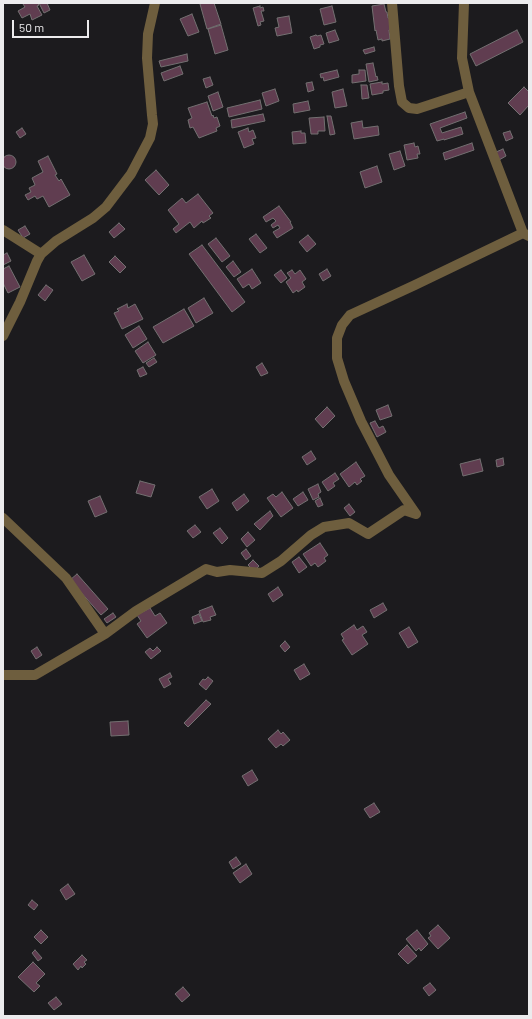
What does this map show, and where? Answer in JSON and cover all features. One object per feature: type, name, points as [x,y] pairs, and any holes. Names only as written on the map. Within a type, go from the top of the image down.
[{"type":"street","points":[[3,336],[41,254],[56,241],[93,218],[106,207],[131,174],[150,138],[153,124],[147,58],[148,34],[156,3]]},
{"type":"street","points":[[392,3],[402,102],[408,108],[417,109],[469,92]]},
{"type":"street","points":[[3,675],[35,675],[105,634],[136,610],[206,569],[216,572],[230,570],[262,573],[281,561],[311,535],[324,527],[349,523],[368,534],[404,510],[416,514],[389,475],[361,421],[344,381],[337,358],[336,338],[342,325],[350,315],[526,234],[469,92],[462,58],[464,3]]},
{"type":"street","points":[[3,230],[41,254]]},
{"type":"street","points":[[3,518],[66,578],[105,634]]},
{"type":"building","points":[[37,3],[42,15],[32,20],[30,14],[22,18],[18,11],[25,7],[23,4]]},
{"type":"building","points":[[39,3],[47,3],[50,10],[44,13]]},
{"type":"building","points":[[214,3],[221,24],[207,29],[200,4]]},
{"type":"building","points":[[384,4],[388,18],[390,18],[390,39],[382,41],[382,39],[378,40],[376,30],[375,31],[372,6]]},
{"type":"building","points":[[260,6],[260,8],[263,7],[264,11],[261,11],[264,21],[260,22],[261,25],[258,26],[253,8]]},
{"type":"building","points":[[332,6],[336,22],[324,25],[320,9]]},
{"type":"building","points":[[192,14],[199,32],[188,36],[180,19]]},
{"type":"building","points":[[289,16],[292,33],[277,36],[275,28],[279,27],[277,18]]},
{"type":"building","points":[[221,25],[228,50],[215,54],[208,29]]},
{"type":"building","points":[[335,30],[339,40],[329,43],[326,33]]},
{"type":"building","points":[[517,30],[523,42],[476,66],[470,54]]},
{"type":"building","points":[[321,35],[324,44],[314,49],[310,37]]},
{"type":"building","points":[[374,47],[375,51],[365,54],[363,50]]},
{"type":"building","points":[[187,54],[188,61],[161,67],[159,61]]},
{"type":"building","points":[[373,63],[378,80],[369,82],[366,64]]},
{"type":"building","points":[[180,66],[183,74],[164,81],[161,73]]},
{"type":"building","points":[[337,70],[339,77],[324,81],[323,77],[321,78],[320,74]]},
{"type":"building","points":[[359,70],[365,70],[366,81],[352,83],[352,75],[359,74]]},
{"type":"building","points":[[210,77],[213,85],[206,88],[203,79]]},
{"type":"building","points":[[312,82],[314,90],[308,92],[306,83]]},
{"type":"building","points":[[382,82],[382,84],[388,83],[389,90],[372,95],[370,84]]},
{"type":"building","points":[[361,85],[367,85],[369,98],[362,99]]},
{"type":"building","points":[[524,87],[529,92],[529,105],[520,115],[508,103]]},
{"type":"building","points":[[275,89],[279,101],[266,106],[262,93]]},
{"type":"building","points":[[343,89],[347,106],[335,108],[332,92]]},
{"type":"building","points":[[218,92],[223,107],[213,111],[208,96]]},
{"type":"building","points":[[260,100],[262,109],[229,117],[227,108]]},
{"type":"building","points":[[308,101],[310,110],[294,113],[293,104]]},
{"type":"building","points":[[207,102],[212,116],[213,115],[214,118],[217,117],[220,126],[216,128],[217,131],[199,138],[193,127],[190,128],[188,120],[192,118],[188,108]]},
{"type":"building","points":[[465,112],[467,118],[440,128],[442,133],[461,127],[463,134],[437,141],[430,124]]},
{"type":"building","points":[[263,114],[265,121],[232,128],[231,120]]},
{"type":"building","points":[[327,116],[331,116],[335,134],[330,135]]},
{"type":"building","points":[[324,117],[325,131],[318,131],[318,134],[311,134],[309,118]]},
{"type":"building","points":[[362,121],[363,128],[378,126],[379,135],[354,139],[351,123]]},
{"type":"building","points":[[22,128],[26,134],[20,138],[16,132]]},
{"type":"building","points":[[248,128],[249,132],[253,130],[256,138],[252,139],[254,144],[244,148],[238,132]]},
{"type":"building","points":[[301,131],[301,133],[305,133],[306,143],[293,144],[292,132]]},
{"type":"building","points":[[510,131],[513,138],[506,141],[503,133]]},
{"type":"building","points":[[414,143],[415,147],[418,146],[420,154],[417,154],[418,158],[407,160],[404,145]]},
{"type":"building","points":[[472,143],[474,150],[445,160],[443,153]]},
{"type":"building","points":[[503,149],[506,156],[499,160],[496,152]]},
{"type":"building","points":[[400,151],[405,166],[394,170],[389,154]]},
{"type":"building","points":[[6,155],[12,155],[16,159],[16,165],[12,169],[6,169],[2,165],[2,159]]},
{"type":"building","points":[[48,156],[57,174],[55,175],[59,181],[61,179],[70,195],[49,207],[43,196],[37,199],[35,196],[28,200],[25,195],[31,192],[29,188],[35,185],[32,178],[43,172],[38,161]]},
{"type":"building","points":[[377,166],[382,182],[365,188],[360,172]]},
{"type":"building","points":[[156,170],[169,185],[159,195],[145,180]]},
{"type":"building","points":[[198,194],[213,213],[209,216],[211,218],[203,223],[202,221],[194,228],[190,222],[176,233],[173,229],[179,224],[168,210],[182,198],[186,203]]},
{"type":"building","points":[[279,206],[291,222],[293,228],[277,238],[273,232],[280,228],[278,225],[273,228],[271,225],[276,221],[273,218],[266,222],[263,217]]},
{"type":"building","points":[[119,223],[125,229],[114,238],[109,232]]},
{"type":"building","points":[[25,226],[30,234],[23,238],[18,230]]},
{"type":"building","points":[[256,234],[267,248],[260,253],[249,239]]},
{"type":"building","points":[[308,235],[316,244],[307,252],[299,242]]},
{"type":"building","points":[[216,238],[230,256],[222,262],[208,244]]},
{"type":"building","points":[[202,245],[245,302],[232,312],[189,254]]},
{"type":"building","points":[[7,253],[11,261],[3,265],[3,255]]},
{"type":"building","points":[[84,255],[95,274],[82,281],[71,262]]},
{"type":"building","points":[[115,256],[126,267],[120,273],[109,262]]},
{"type":"building","points":[[233,261],[241,272],[234,277],[226,267]]},
{"type":"building","points":[[9,266],[20,287],[8,293],[3,283],[3,269]]},
{"type":"building","points":[[252,269],[261,283],[252,289],[249,284],[243,288],[237,279]]},
{"type":"building","points":[[327,269],[331,276],[323,281],[319,274]]},
{"type":"building","points":[[281,270],[287,278],[281,283],[274,275]]},
{"type":"building","points":[[292,270],[295,274],[300,270],[306,279],[302,282],[305,287],[298,292],[297,290],[293,293],[286,282],[291,278],[287,273]]},
{"type":"building","points":[[46,285],[53,290],[45,301],[38,295]]},
{"type":"building","points":[[204,298],[213,313],[196,323],[188,308]]},
{"type":"building","points":[[127,304],[128,308],[135,304],[143,319],[122,329],[114,313],[119,311],[117,309]]},
{"type":"building","points":[[184,309],[194,326],[163,343],[153,327]]},
{"type":"building","points":[[139,326],[147,339],[133,348],[125,335]]},
{"type":"building","points":[[148,342],[156,355],[143,363],[135,351]]},
{"type":"building","points":[[154,358],[157,362],[149,367],[146,363]]},
{"type":"building","points":[[262,363],[268,373],[261,376],[256,367]]},
{"type":"building","points":[[143,367],[147,374],[140,377],[137,370]]},
{"type":"building","points":[[388,405],[392,416],[380,420],[376,410]]},
{"type":"building","points":[[327,407],[335,416],[323,428],[315,419]]},
{"type":"building","points":[[375,421],[379,428],[383,426],[386,432],[377,437],[370,423]]},
{"type":"building","points":[[311,451],[316,459],[307,465],[302,457]]},
{"type":"building","points":[[503,458],[504,465],[497,467],[496,460]]},
{"type":"building","points":[[480,459],[483,471],[463,476],[460,464]]},
{"type":"building","points":[[356,462],[365,476],[360,479],[362,481],[357,485],[355,482],[349,487],[340,474]]},
{"type":"building","points":[[335,473],[339,479],[333,483],[335,486],[328,491],[322,482]]},
{"type":"building","points":[[140,481],[155,485],[151,497],[136,493]]},
{"type":"building","points":[[318,484],[321,492],[318,494],[319,497],[313,500],[308,489]]},
{"type":"building","points":[[212,489],[219,501],[207,509],[199,497]]},
{"type":"building","points":[[282,492],[293,508],[281,517],[267,498],[273,494],[276,497]]},
{"type":"building","points":[[303,492],[308,500],[298,506],[293,499]]},
{"type":"building","points":[[244,494],[249,501],[237,511],[232,503]]},
{"type":"building","points":[[100,496],[107,512],[95,517],[88,501]]},
{"type":"building","points":[[320,498],[323,505],[318,507],[315,501]]},
{"type":"building","points":[[349,504],[355,512],[350,516],[344,508]]},
{"type":"building","points":[[270,511],[273,516],[260,530],[254,524]]},
{"type":"building","points":[[195,525],[201,532],[193,538],[187,531]]},
{"type":"building","points":[[220,528],[228,538],[222,544],[213,533]]},
{"type":"building","points":[[248,532],[255,540],[247,547],[241,539]]},
{"type":"building","points":[[320,543],[328,555],[324,558],[326,561],[318,567],[315,563],[311,566],[303,554]]},
{"type":"building","points":[[246,549],[251,556],[246,560],[241,553]]},
{"type":"building","points":[[299,557],[307,567],[299,573],[292,562]]},
{"type":"building","points":[[253,560],[259,566],[254,571],[248,565]]},
{"type":"building","points":[[77,574],[108,609],[101,615],[70,580]]},
{"type":"building","points":[[278,587],[283,595],[273,602],[268,594]]},
{"type":"building","points":[[383,603],[387,610],[374,618],[370,610]]},
{"type":"building","points":[[212,606],[216,615],[210,617],[211,620],[203,622],[199,611]]},
{"type":"building","points":[[150,608],[155,616],[160,613],[167,623],[147,638],[137,624],[141,621],[137,615]]},
{"type":"building","points":[[113,613],[116,617],[107,623],[104,619]]},
{"type":"building","points":[[199,614],[202,621],[194,624],[192,617]]},
{"type":"building","points":[[354,625],[357,630],[363,626],[367,632],[362,635],[368,644],[352,655],[342,640],[344,639],[341,634]]},
{"type":"building","points":[[409,627],[418,642],[408,648],[399,633]]},
{"type":"building","points":[[285,641],[290,647],[285,652],[280,646]]},
{"type":"building","points":[[37,647],[42,655],[36,659],[31,651]]},
{"type":"building","points":[[157,647],[161,651],[151,659],[145,652],[150,648],[153,651]]},
{"type":"building","points":[[304,664],[310,674],[300,680],[294,670]]},
{"type":"building","points":[[170,673],[172,677],[168,679],[171,684],[164,688],[159,679]]},
{"type":"building","points":[[208,677],[213,681],[206,690],[199,684],[203,679],[205,680]]},
{"type":"building","points":[[206,700],[211,704],[188,727],[184,723]]},
{"type":"building","points":[[128,721],[129,735],[111,736],[110,722]]},
{"type":"building","points":[[278,730],[281,734],[283,732],[290,740],[283,746],[281,744],[276,748],[268,739]]},
{"type":"building","points":[[252,770],[258,780],[248,786],[242,776]]},
{"type":"building","points":[[374,803],[380,812],[370,818],[364,809]]},
{"type":"building","points":[[236,857],[241,864],[233,869],[229,862]]},
{"type":"building","points":[[246,864],[252,874],[240,883],[233,873]]},
{"type":"building","points":[[68,884],[75,894],[66,900],[60,890]]},
{"type":"building","points":[[32,900],[38,905],[34,910],[28,905]]},
{"type":"building","points":[[438,925],[450,938],[438,949],[428,938],[431,936],[429,933]]},
{"type":"building","points":[[41,930],[48,937],[41,944],[34,937]]},
{"type":"building","points":[[417,930],[428,944],[421,951],[419,948],[416,951],[406,939]]},
{"type":"building","points":[[407,945],[417,956],[408,964],[398,954]]},
{"type":"building","points":[[35,950],[42,958],[38,961],[32,953]]},
{"type":"building","points":[[82,955],[87,960],[84,962],[86,964],[82,968],[81,966],[78,970],[73,964]]},
{"type":"building","points":[[33,962],[45,974],[36,983],[40,986],[34,992],[18,977]]},
{"type":"building","points":[[430,983],[436,990],[429,996],[423,988]]},
{"type":"building","points":[[183,987],[190,995],[182,1002],[175,994]]},
{"type":"building","points":[[56,997],[62,1004],[54,1010],[48,1003]]}]
